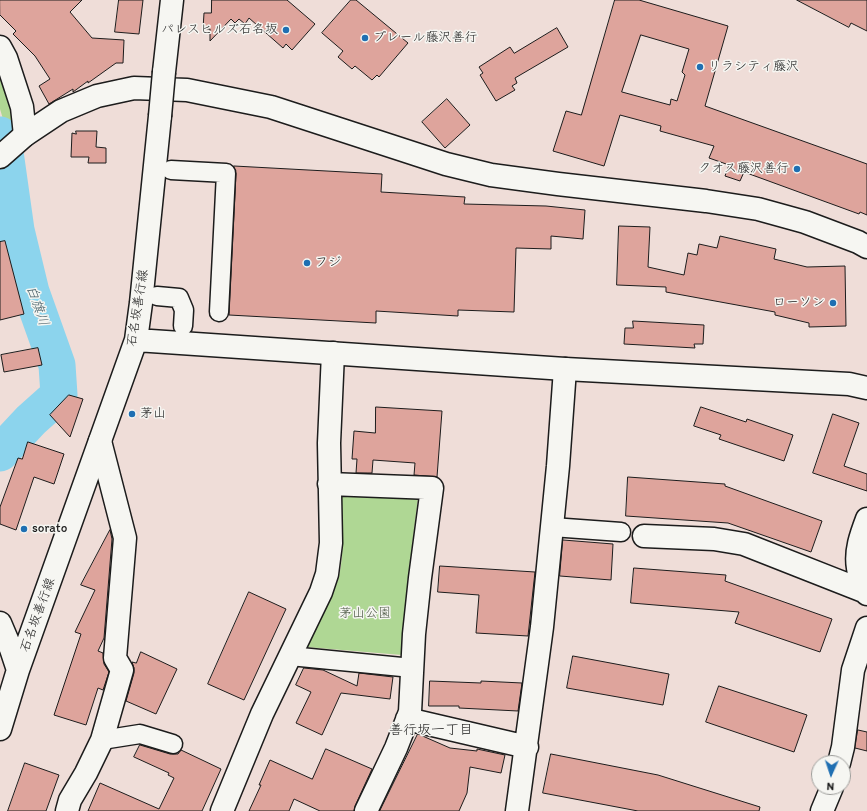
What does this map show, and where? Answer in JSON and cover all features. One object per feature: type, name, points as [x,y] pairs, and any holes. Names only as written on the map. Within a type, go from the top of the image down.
[{"type":"street","name":"石名坂善行線","points":[[0,729],[18,670],[136,340],[172,0]]},
{"type":"street","points":[[0,47],[6,58],[22,107],[25,135]]},
{"type":"street","points":[[0,157],[25,135],[61,111],[97,96],[134,88],[187,90],[271,107],[446,164],[483,173],[758,209],[805,222],[858,242],[867,247]]},
{"type":"street","points":[[171,170],[226,173],[219,312]]},
{"type":"street","points":[[157,296],[179,298],[184,310],[183,326]]},
{"type":"street","points":[[136,340],[565,369],[849,384],[867,388]]},
{"type":"street","points":[[222,811],[262,714],[328,574],[331,543],[329,443],[333,354]]},
{"type":"street","points":[[517,811],[527,747],[542,627],[558,466],[565,369]]},
{"type":"street","points":[[67,811],[70,800],[86,773],[102,740],[122,670],[115,658],[125,538],[100,441]]},
{"type":"street","points":[[329,484],[432,488],[414,634],[410,706],[407,719],[396,748],[366,811]]},
{"type":"street","points":[[867,519],[861,535],[858,550],[858,568],[867,593]]},
{"type":"street","points":[[552,527],[620,532]]},
{"type":"street","points":[[644,536],[714,539],[744,544],[867,593]]},
{"type":"street","points":[[0,623],[18,670]]},
{"type":"street","points":[[841,755],[853,670],[867,628]]},
{"type":"street","points":[[290,656],[412,668]]},
{"type":"street","points":[[407,719],[527,747]]},
{"type":"street","points":[[102,740],[140,734],[173,744]]},
{"type":"street","points":[[822,811],[829,795]]},
{"type":"green space","points":[[0,74],[14,115],[13,124],[6,129],[0,109]]},
{"type":"green space","name":"茅山公園","points":[[341,496],[418,498],[408,578],[402,655],[306,647],[328,603],[339,576],[343,547]]},
{"type":"building","points":[[0,0],[82,0],[70,12],[92,38],[124,40],[123,63],[116,63],[88,83],[88,81],[73,92],[73,89],[49,104],[39,86],[50,79],[35,56],[13,34],[16,31],[0,15]]},
{"type":"building","points":[[119,0],[143,0],[139,34],[115,32]]},
{"type":"building","name":"パレスヒルズ石名坂","points":[[212,0],[287,0],[315,24],[292,50],[286,44],[283,48],[249,18],[245,24],[239,19],[235,23],[231,19],[210,41],[210,29],[203,29],[204,13],[211,13]]},
{"type":"building","name":"プレール藤沢善行","points":[[351,0],[356,0],[408,43],[379,77],[377,75],[372,80],[355,66],[352,69],[338,57],[343,51],[322,33]]},
{"type":"building","points":[[615,0],[639,0],[728,26],[705,106],[867,164],[867,215],[860,212],[859,214],[744,172],[740,181],[725,176],[729,165],[709,158],[714,146],[660,131],[661,126],[620,115],[604,166],[553,151],[566,111],[581,115]],"holes":[[[641,35],[689,49],[682,72],[685,75],[677,101],[671,99],[670,105],[622,92]]]},
{"type":"building","points":[[797,0],[867,0],[867,31],[851,23],[849,27]]},
{"type":"building","points":[[557,28],[568,47],[515,78],[517,83],[512,86],[515,90],[496,101],[480,75],[483,73],[479,67],[510,47],[514,53]]},
{"type":"building","points":[[447,99],[470,125],[445,148],[422,122]]},
{"type":"building","points":[[76,131],[97,131],[96,147],[106,148],[106,163],[88,163],[89,157],[71,157],[72,133],[76,134]]},
{"type":"building","points":[[234,166],[382,174],[381,192],[465,197],[464,204],[546,206],[585,210],[583,239],[551,236],[551,249],[516,248],[514,312],[458,310],[458,316],[376,311],[376,323],[229,315],[236,174]]},
{"type":"building","points":[[619,226],[650,227],[648,267],[684,275],[688,253],[697,255],[699,244],[717,248],[720,236],[776,249],[774,259],[807,267],[845,266],[846,326],[809,327],[809,323],[775,315],[775,312],[666,292],[666,287],[617,285]]},
{"type":"building","points":[[5,241],[24,314],[0,320],[0,242]]},
{"type":"building","points":[[633,321],[704,325],[703,344],[694,344],[695,348],[624,344],[625,328],[633,328]]},
{"type":"building","points":[[38,348],[42,365],[4,372],[1,355]]},
{"type":"building","points":[[69,395],[83,399],[70,437],[50,415]]},
{"type":"building","points":[[376,407],[442,411],[437,477],[414,475],[415,463],[373,460],[372,473],[356,473],[357,459],[352,459],[354,431],[375,433]]},
{"type":"building","points":[[701,407],[746,422],[747,419],[793,435],[784,461],[719,439],[721,435],[694,426]]},
{"type":"building","points":[[833,414],[859,423],[844,466],[867,474],[867,491],[813,473]]},
{"type":"building","points":[[28,442],[64,454],[54,484],[34,477],[16,530],[0,524],[0,507],[18,458],[22,459]]},
{"type":"building","points":[[628,477],[725,484],[725,486],[822,521],[811,552],[728,523],[626,516]]},
{"type":"building","points":[[110,530],[112,539],[104,638],[98,651],[103,653],[104,664],[109,672],[103,690],[98,688],[86,725],[54,715],[81,634],[75,632],[95,590],[81,585]]},
{"type":"building","points":[[563,540],[613,544],[611,580],[560,576]]},
{"type":"building","points":[[440,566],[535,572],[528,636],[476,633],[479,595],[438,592]]},
{"type":"building","points":[[634,568],[726,575],[725,581],[832,619],[820,652],[735,623],[739,612],[631,603]]},
{"type":"building","points":[[249,592],[286,609],[244,700],[208,684]]},
{"type":"building","points":[[141,652],[177,669],[156,714],[126,701],[134,673],[132,662],[136,663]]},
{"type":"building","points":[[573,656],[669,674],[663,705],[567,688]]},
{"type":"building","points":[[304,668],[323,670],[357,686],[359,673],[393,677],[390,699],[341,693],[322,735],[296,723],[311,692],[296,685]]},
{"type":"building","points":[[430,681],[522,683],[518,711],[459,708],[459,706],[429,706]]},
{"type":"building","points":[[719,686],[807,715],[794,752],[706,722]]},
{"type":"building","points":[[858,730],[867,732],[867,751],[855,748]]},
{"type":"building","points":[[418,734],[450,748],[477,751],[477,749],[505,755],[501,773],[470,767],[467,793],[459,811],[380,811]]},
{"type":"building","points":[[140,745],[170,754],[178,754],[181,750],[221,769],[202,811],[88,811],[100,783],[159,809],[174,778],[168,775],[169,773],[134,757]]},
{"type":"building","points":[[326,749],[372,769],[354,811],[320,811],[294,799],[289,811],[249,811],[270,760],[312,779]]},
{"type":"building","points":[[551,754],[658,775],[760,807],[759,811],[638,811],[543,793]]},
{"type":"building","points":[[25,763],[59,775],[46,811],[8,811]]},
{"type":"waterway","name":"白旗川","points":[[0,135],[5,152],[16,230],[31,292],[57,365],[59,395],[31,420],[0,453]]},
{"type":"place","name":"パレスヒルズ石名坂","points":[[286,30]]},
{"type":"place","name":"プレール藤沢善行","points":[[365,38]]},
{"type":"place","name":"リラシティ藤沢","points":[[700,67]]},
{"type":"place","name":"クオス藤沢善行","points":[[797,169]]},
{"type":"place","name":"フジ","points":[[307,263]]},
{"type":"place","name":"ローソン","points":[[833,303]]},
{"type":"place","name":"茅山","points":[[132,414]]},
{"type":"place","name":"sorato","points":[[24,529]]},
{"type":"district","name":"善行坂一丁目","points":[[431,730]]}]
